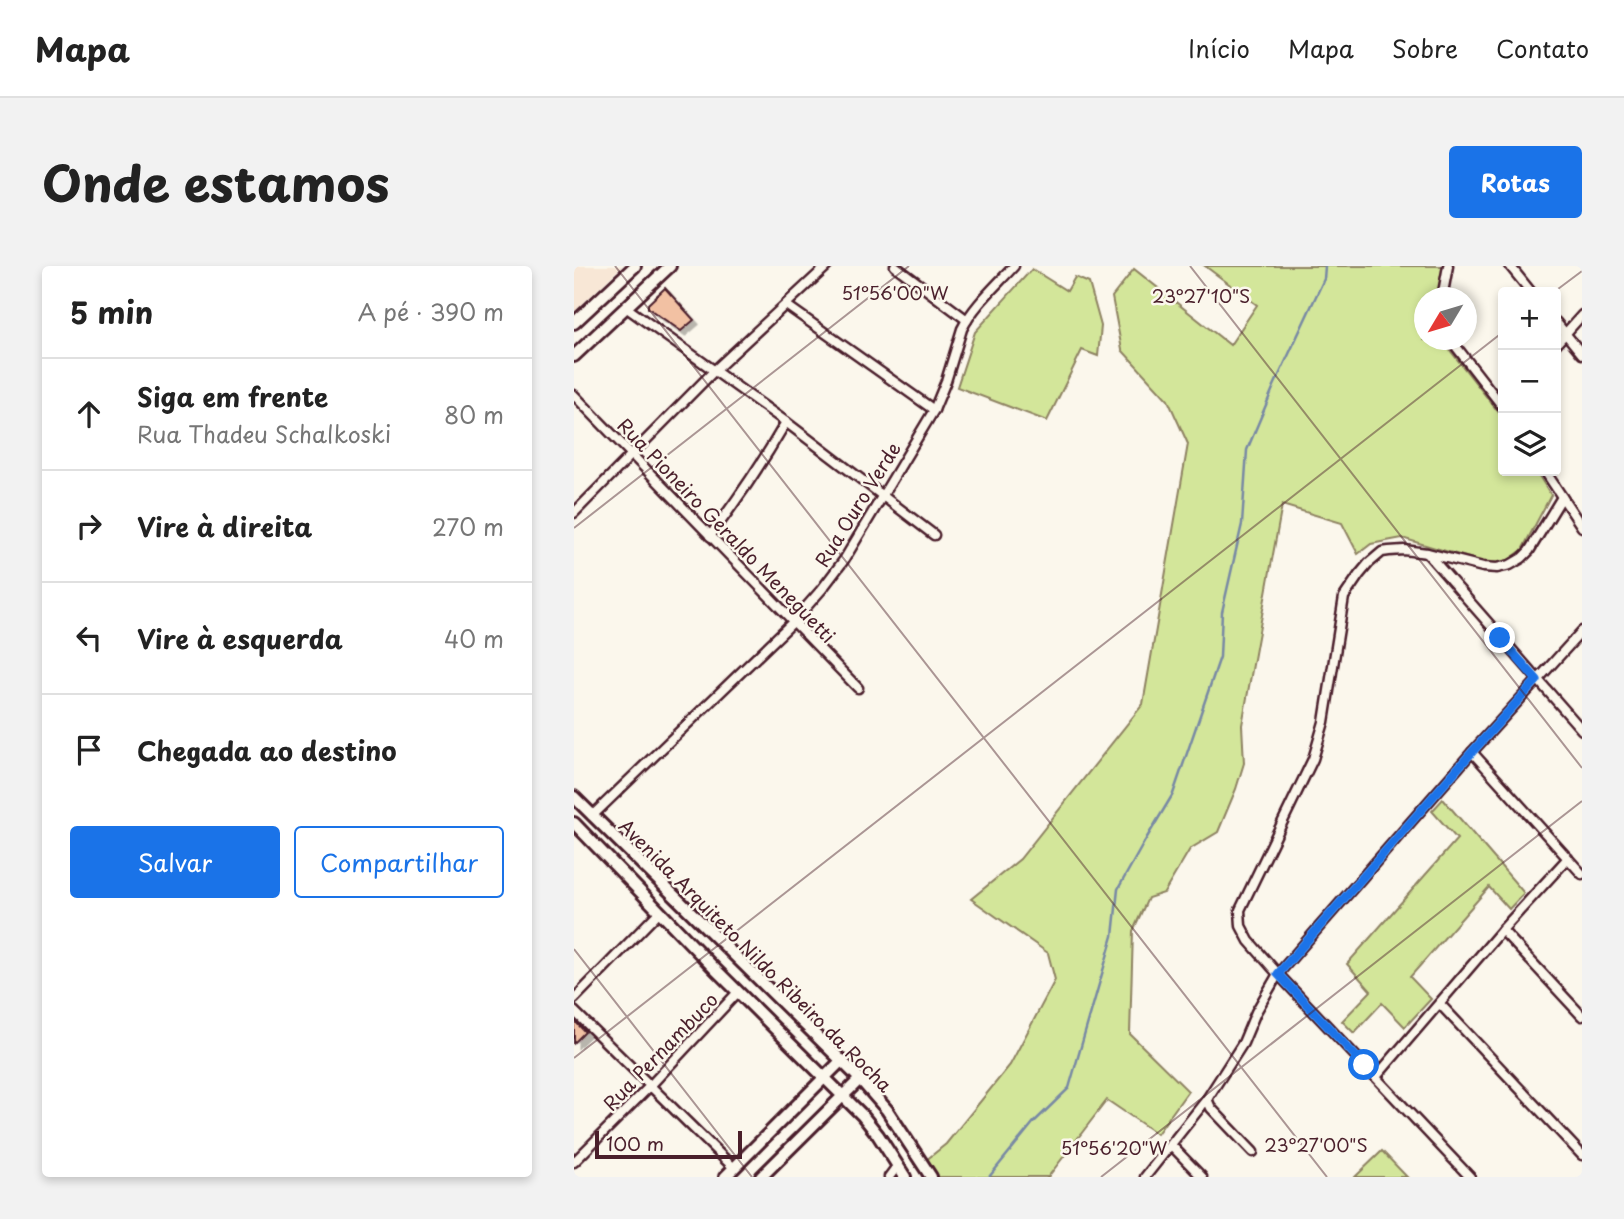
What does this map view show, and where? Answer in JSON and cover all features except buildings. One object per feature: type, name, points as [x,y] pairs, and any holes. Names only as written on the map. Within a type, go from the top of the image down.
[{"type":"main road","points":[[574,323],[635,266]]},
{"type":"main road","points":[[574,356],[670,266]]},
{"type":"main road","name":"Avenida Arquiteto Nildo Ribeiro da Rocha","points":[[574,797],[860,1079],[887,1111],[931,1177]]},
{"type":"main road","name":"Avenida Arquiteto Nildo Ribeiro da Rocha","points":[[576,828],[862,1115],[905,1177]]},
{"type":"main road","points":[[725,1177],[842,1060]]},
{"type":"main road","points":[[761,1177],[860,1079]]},
{"type":"street","points":[[574,513],[715,370],[827,266]]},
{"type":"street","points":[[895,266],[967,320]]},
{"type":"street","name":"Rua Ouro Verde","points":[[592,816],[793,622],[822,589],[844,560],[934,410],[967,320],[1014,266]]},
{"type":"street","points":[[1444,287],[1448,266]]},
{"type":"street","points":[[1510,266],[1527,287]]},
{"type":"street","points":[[786,305],[934,410]]},
{"type":"street","points":[[627,308],[786,422],[934,536]]},
{"type":"street","points":[[1561,338],[1582,315]]},
{"type":"street","points":[[1561,329],[1582,354]]},
{"type":"street","points":[[1459,350],[1498,401]]},
{"type":"street","name":"Rua Pioneiro Geraldo Meneguetti","points":[[574,395],[858,688]]},
{"type":"street","points":[[710,536],[761,466],[786,422]]},
{"type":"street","points":[[1548,476],[1582,527]]},
{"type":"street","points":[[1470,1177],[1249,941],[1241,926],[1240,910],[1312,759],[1324,722],[1344,597],[1369,563],[1382,552],[1404,550],[1483,567],[1510,565],[1529,551],[1562,497]]},
{"type":"street","points":[[1427,553],[1582,730]]},
{"type":"street","points":[[1145,1177],[1207,1099],[1242,1043],[1278,974],[1582,631]]},
{"type":"street","points":[[1472,752],[1582,874]]},
{"type":"street","points":[[1376,1077],[1502,930],[1568,858]]},
{"type":"street","points":[[574,999],[659,912]]},
{"type":"street","points":[[1502,930],[1582,1016]]},
{"type":"street","name":"Rua Pernambuco","points":[[574,1162],[738,992]]},
{"type":"street","points":[[1440,1004],[1582,1155]]},
{"type":"street","points":[[574,1011],[734,1168]]},
{"type":"street","points":[[1207,1099],[1210,1108],[1253,1152]]},
{"type":"street","points":[[1171,1145],[1202,1177]]},
{"type":"street","points":[[889,1177],[898,1164]]},
{"type":"shaded area","points":[[574,266],[622,266],[574,312]]},
{"type":"green space","points":[[1205,266],[1443,266],[1440,287],[1414,287],[1414,350],[1450,350],[1498,412],[1498,476],[1539,476],[1551,495],[1522,550],[1506,562],[1486,563],[1402,538],[1371,544],[1358,554],[1342,523],[1282,505],[1242,725],[1244,763],[1236,789],[1218,832],[1190,849],[1164,893],[1148,898],[1133,931],[1130,1034],[1188,1091],[1157,1134],[1107,1100],[1048,1177],[935,1177],[925,1161],[946,1144],[1010,1065],[1055,980],[1048,953],[971,899],[1020,859],[1143,704],[1188,444],[1168,400],[1122,350],[1112,297],[1134,269],[1230,345],[1257,305]]},
{"type":"green space","points":[[1032,269],[1067,291],[1075,277],[1089,283],[1101,326],[1098,356],[1082,350],[1047,421],[957,387],[975,332]]},
{"type":"green space","points":[[1443,799],[1524,893],[1509,909],[1489,887],[1410,977],[1431,999],[1405,1027],[1382,1003],[1354,1033],[1342,1021],[1371,991],[1347,964],[1457,839],[1432,811]]},
{"type":"green space","points":[[1382,1151],[1407,1177],[1355,1177]]},
{"type":"waterway","points":[[989,1177],[1033,1123],[1069,1088],[1113,936],[1118,889],[1173,794],[1220,657],[1222,612],[1242,524],[1247,450],[1324,279],[1325,266]]},
{"type":"route","points":[[1364,1065],[1278,974],[1537,680],[1500,638]]}]
